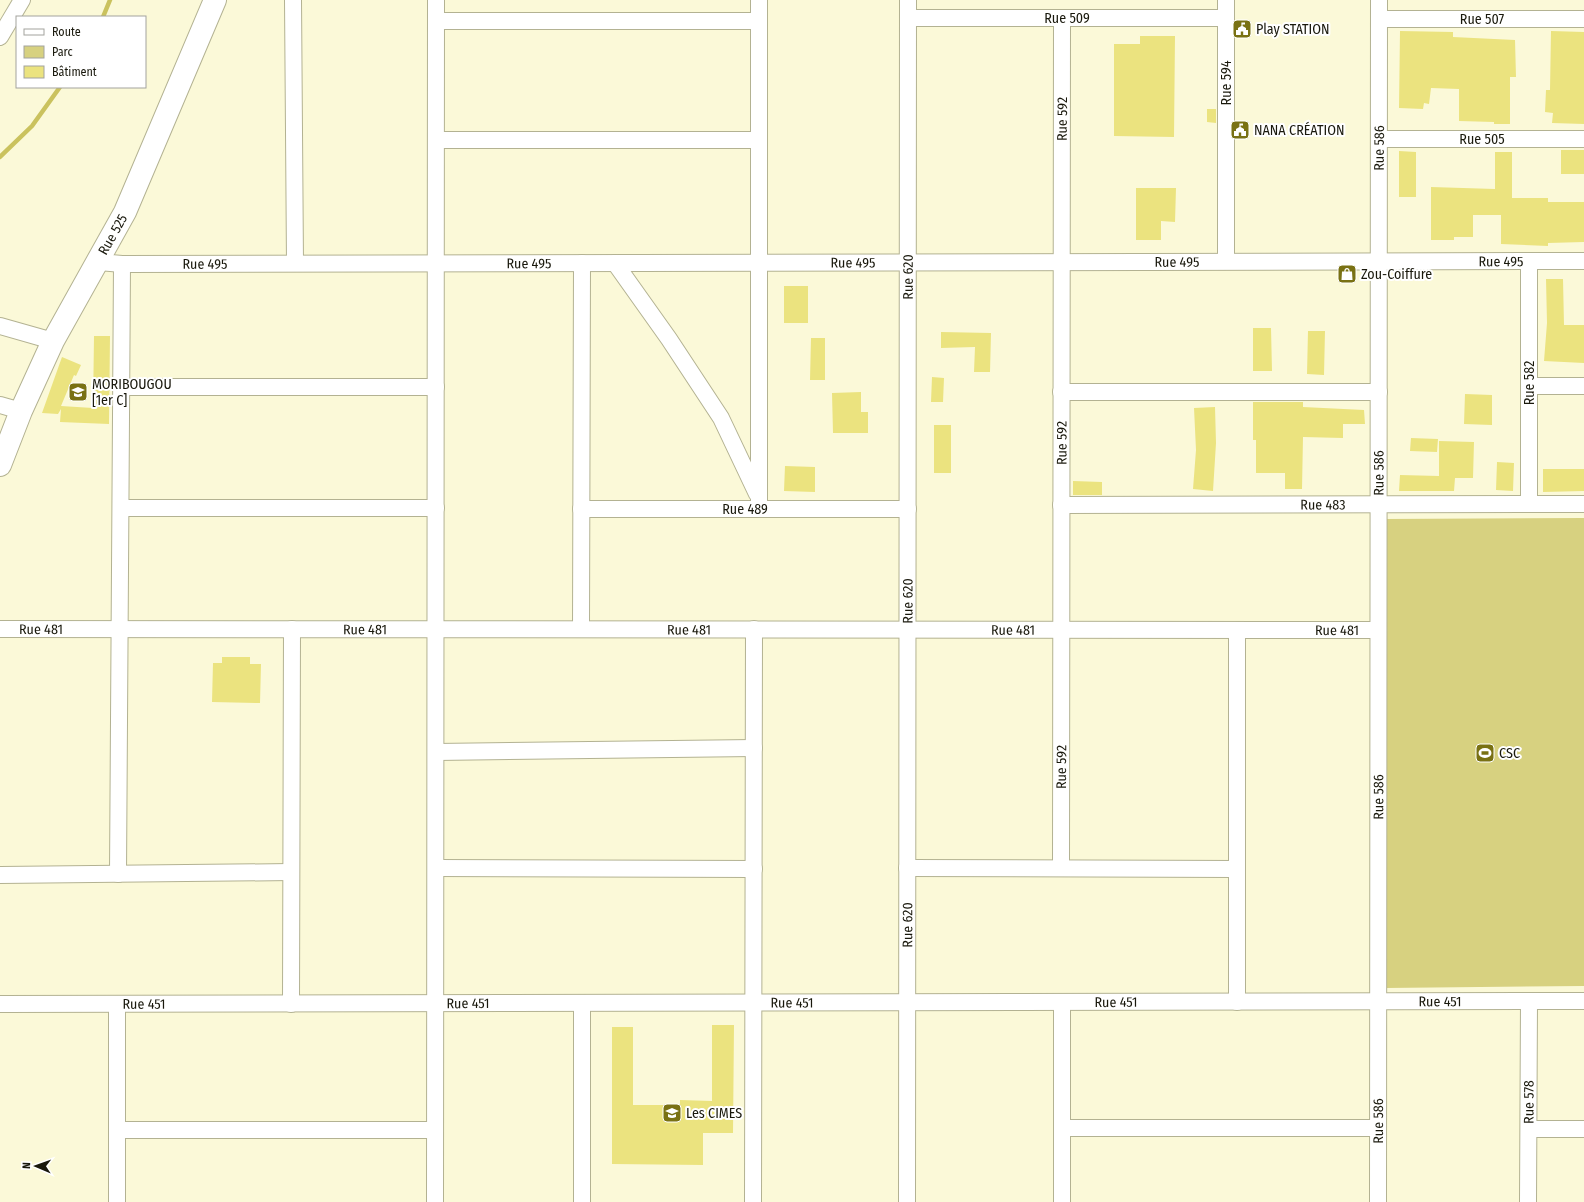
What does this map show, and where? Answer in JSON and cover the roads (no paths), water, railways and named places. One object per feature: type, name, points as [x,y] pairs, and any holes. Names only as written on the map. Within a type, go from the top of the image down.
[{"type":"main road","name":"Rue 525","points":[[0,465],[21,411],[53,341],[99,262],[125,212],[215,0]]},
{"type":"street","points":[[0,37],[22,0]]},
{"type":"street","points":[[293,0],[295,263]]},
{"type":"street","points":[[435,1202],[436,0]]},
{"type":"street","points":[[759,503],[760,0]]},
{"type":"street","name":"Rue 620","points":[[907,1202],[908,0]]},
{"type":"street","name":"Rue 594","points":[[1226,0],[1226,261]]},
{"type":"street","name":"Rue 586","points":[[1378,1202],[1379,0]]},
{"type":"street","name":"Rue 509","points":[[908,18],[1226,18]]},
{"type":"street","name":"Rue 592","points":[[1061,868],[1062,18]]},
{"type":"street","name":"Rue 507","points":[[1379,18],[1584,19]]},
{"type":"street","points":[[436,21],[760,21]]},
{"type":"street","name":"Rue 505","points":[[1379,139],[1584,139]]},
{"type":"street","points":[[436,140],[759,140]]},
{"type":"street","name":"Rue 582","points":[[1529,261],[1529,504]]},
{"type":"street","name":"Rue 495","points":[[99,262],[122,264],[1584,261]]},
{"type":"street","points":[[581,629],[582,263]]},
{"type":"street","points":[[615,263],[669,339],[721,418],[759,503]]},
{"type":"street","points":[[118,874],[122,264]]},
{"type":"street","points":[[0,326],[53,341]]},
{"type":"street","points":[[1529,386],[1584,386]]},
{"type":"street","points":[[122,387],[436,387]]},
{"type":"street","points":[[1061,392],[1379,392]]},
{"type":"street","points":[[0,405],[21,411]]},
{"type":"street","name":"Rue 489","points":[[582,509],[759,503],[908,509]]},
{"type":"street","name":"Rue 483","points":[[1061,505],[1584,504]]},
{"type":"street","points":[[121,508],[436,508]]},
{"type":"street","name":"Rue 481","points":[[0,629],[1378,630]]},
{"type":"street","points":[[291,1004],[292,629]]},
{"type":"street","points":[[753,1202],[754,629]]},
{"type":"street","points":[[1237,630],[1237,1002]]},
{"type":"street","points":[[436,752],[754,748]]},
{"type":"street","points":[[436,868],[754,868]]},
{"type":"street","points":[[907,868],[1237,869]]},
{"type":"street","points":[[0,875],[291,872]]},
{"type":"street","points":[[1062,1002],[1062,1202]]},
{"type":"street","name":"Rue 578","points":[[1528,1202],[1530,1002]]},
{"type":"street","name":"Rue 451","points":[[0,1004],[1584,1002]]},
{"type":"street","points":[[582,1003],[582,1202]]},
{"type":"street","points":[[117,1004],[117,1202]]},
{"type":"street","points":[[1062,1128],[1378,1128]]},
{"type":"street","points":[[1529,1129],[1584,1129]]},
{"type":"street","points":[[117,1130],[435,1130]]},
{"type":"waterway","points":[[103,16],[110,0]]},
{"type":"waterway","points":[[0,157],[32,126],[59,88]]},
{"type":"place","name":"Play STATION","points":[[1242,29]]},
{"type":"place","name":"NANA CRÉATION","points":[[1240,130]]},
{"type":"place","name":"Zou-Coiffure","points":[[1347,274]]},
{"type":"place","name":"MORIBOUGOU [1er C]","points":[[78,392]]},
{"type":"place","name":"CSC","points":[[1485,753]]},
{"type":"place","name":"Les CIMES","points":[[672,1113]]}]
